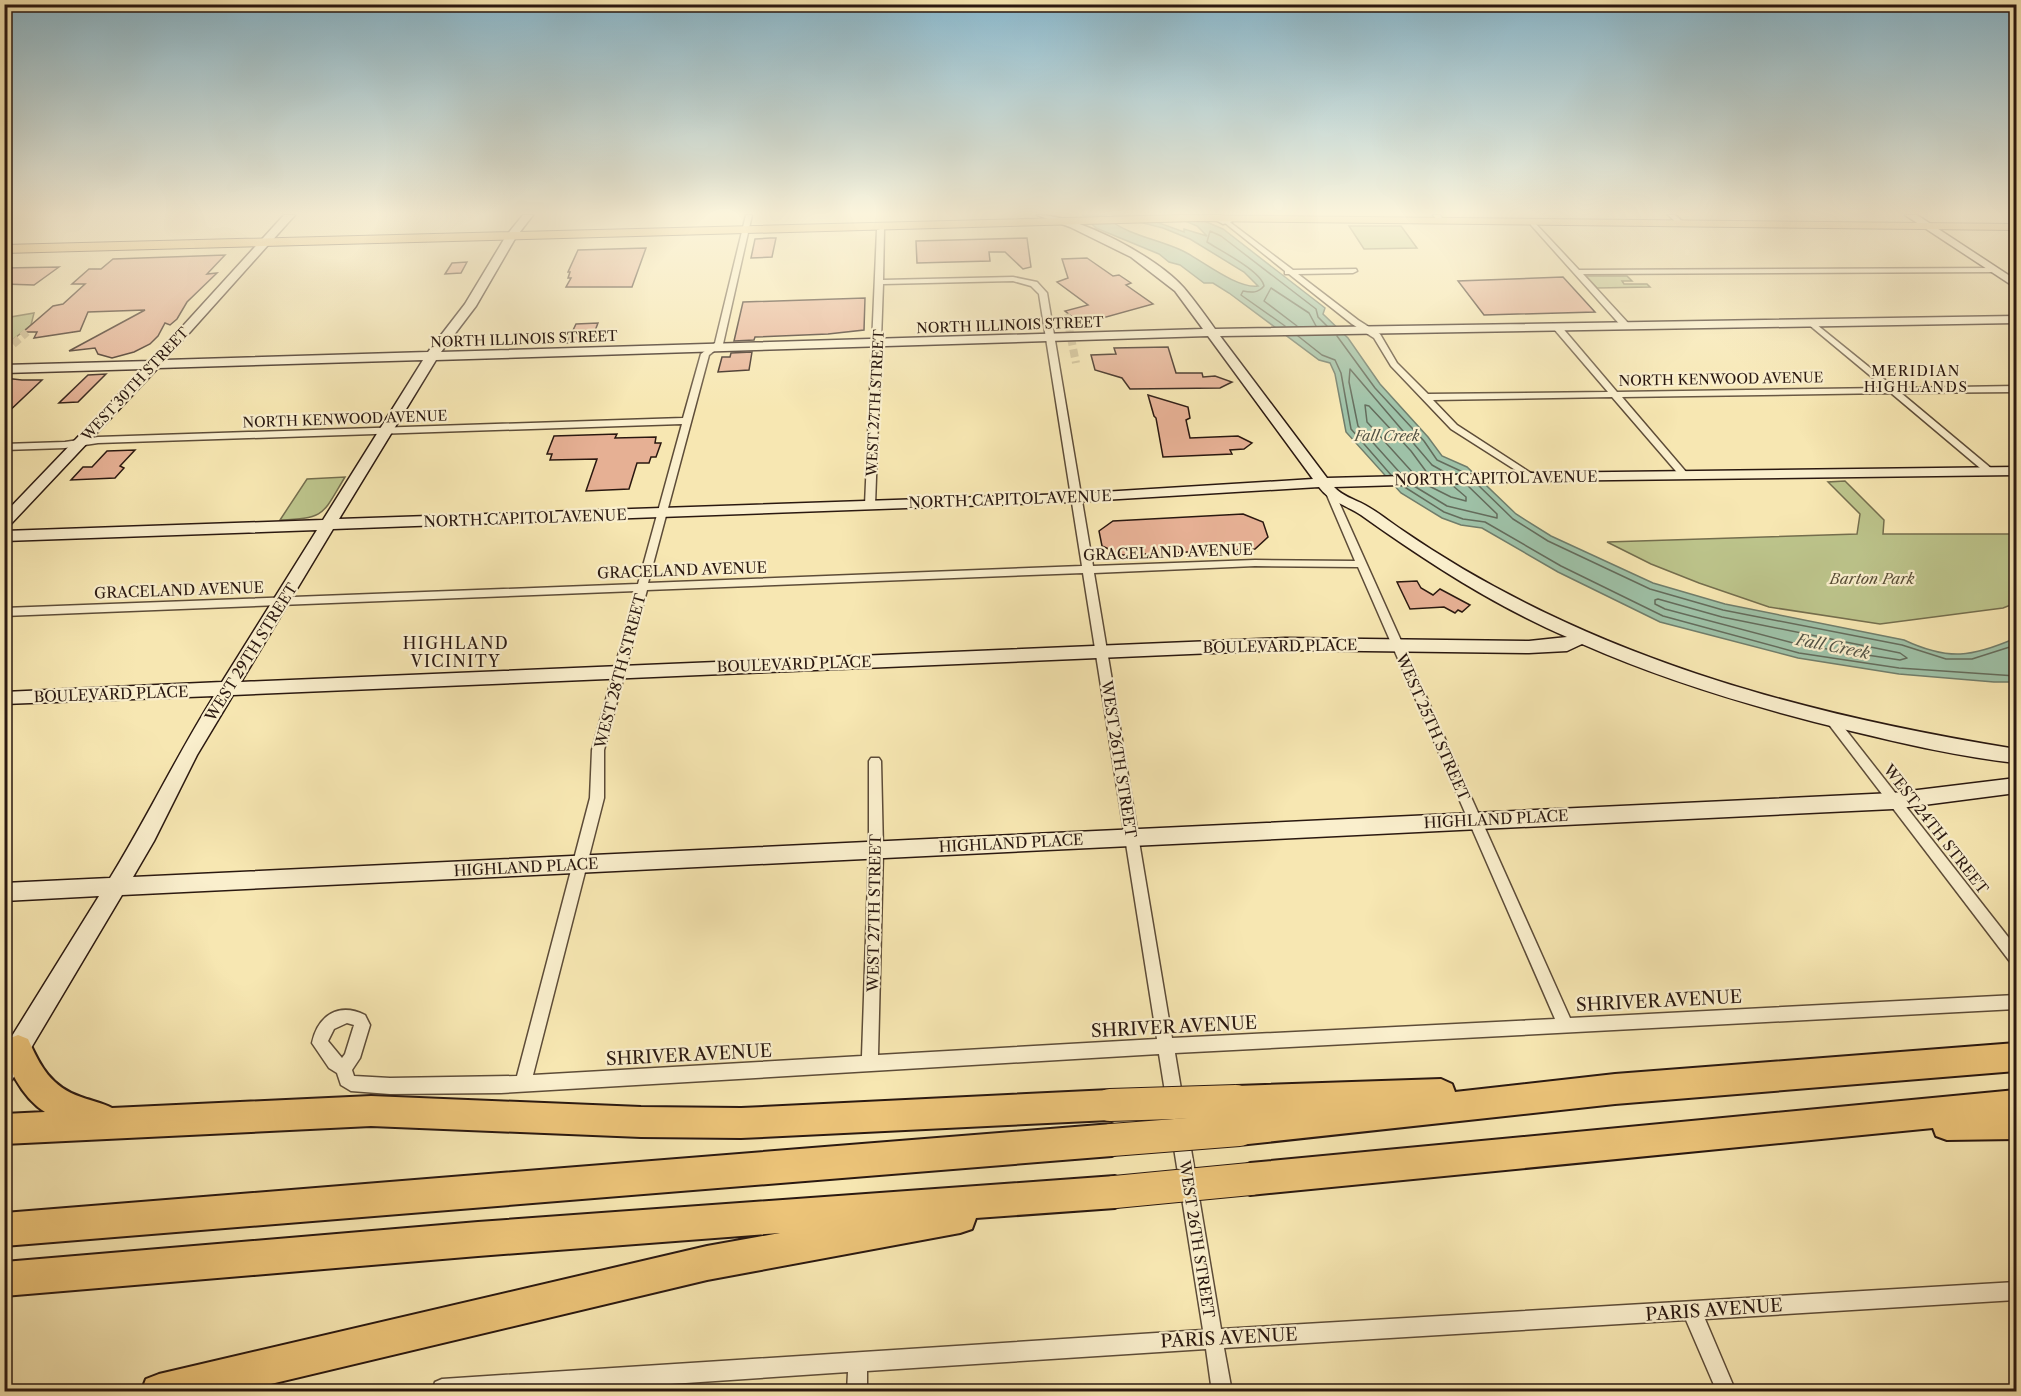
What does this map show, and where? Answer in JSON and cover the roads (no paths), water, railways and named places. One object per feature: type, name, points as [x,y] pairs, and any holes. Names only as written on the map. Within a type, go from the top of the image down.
[{"type":"highway","points":[[4,1230],[1113,1140],[1238,1116],[2016,1057]]},
{"type":"highway","points":[[11,1061],[24,1070],[48,1098],[68,1110],[123,1124]]},
{"type":"highway","points":[[4,1279],[478,1239],[1078,1196],[2016,1105]]},
{"type":"highway","points":[[4,1130],[370,1111],[641,1122],[751,1123],[1110,1106],[1238,1116]]},
{"type":"highway","points":[[1805,1127],[2016,1124]]},
{"type":"highway","points":[[159,1392],[707,1263],[1078,1196]]},
{"type":"main road","name":"WEST 30TH STREET","points":[[4,523],[154,365],[230,280]]},
{"type":"main road","name":"WEST 29TH STREET","points":[[11,1061],[160,813],[189,753],[431,357],[470,306],[485,280]]},
{"type":"main road","points":[[1169,280],[1179,289],[1330,486],[1402,539],[1462,576],[1516,606],[1582,637],[1711,684],[1831,719],[1916,738],[2016,756]]},
{"type":"main road","name":"NORTH ILLINOIS STREET","points":[[4,369],[1247,332],[2016,319]]},
{"type":"main road","name":"NORTH CAPITOL AVENUE","points":[[4,537],[1077,498],[1330,486],[1359,482],[1531,477],[2016,471]]},
{"type":"main road","name":"BOULEVARD PLACE","points":[[4,698],[1285,644],[1529,647],[1567,645],[1582,637]]},
{"type":"main road","name":"HIGHLAND PLACE","points":[[4,892],[1893,801],[2016,786]]},
{"type":"street","name":"WEST 28TH STREET","points":[[523,1083],[597,798],[598,750],[705,354],[719,344],[734,280]]},
{"type":"street","name":"WEST 26TH STREET","points":[[880,282],[955,280]]},
{"type":"street","name":"WEST 26TH STREET","points":[[1017,280],[1028,281],[1043,293],[1052,339],[1222,1392]]},
{"type":"street","points":[[1298,280],[1361,330],[1377,336],[1394,364],[1455,427],[1531,477]]},
{"type":"street","points":[[1584,280],[1626,326]]},
{"type":"street","name":"WEST 27TH STREET","points":[[870,505],[880,282]]},
{"type":"street","points":[[1811,322],[1989,471]]},
{"type":"street","points":[[1557,327],[1684,475]]},
{"type":"street","name":"NORTH KENWOOD AVENUE","points":[[1426,397],[2016,389]]},
{"type":"street","name":"NORTH KENWOOD AVENUE","points":[[4,447],[81,442],[688,421]]},
{"type":"street","name":"WEST 25TH STREET","points":[[1330,486],[1361,564],[1565,1025]]},
{"type":"street","name":"GRACELAND AVENUE","points":[[4,612],[1255,563],[1361,564]]},
{"type":"street","name":"WEST 24TH STREET","points":[[1831,719],[2016,958]]},
{"type":"street","name":"WEST 27TH STREET","points":[[870,1064],[876,850],[875,761]]},
{"type":"street","name":"SHRIVER AVENUE","points":[[344,1068],[348,1080],[353,1084],[390,1086],[523,1083],[1166,1046],[2016,1002]]},
{"type":"street","name":"PARIS AVENUE","points":[[442,1390],[1213,1339],[2016,1291]]},
{"type":"street","points":[[1692,1311],[1727,1392]]},
{"type":"street","points":[[857,1392],[858,1362]]},
{"type":"water","name":"Fall Creek","points":[[1200,280],[1233,280],[1250,286],[1258,286],[1252,280],[1289,280],[1325,308],[1323,314],[1348,338],[1380,384],[1442,456],[1467,467],[1516,514],[1551,536],[1653,583],[1725,604],[1904,640],[1934,651],[1948,654],[1973,653],[2016,638],[2016,682],[1899,674],[1798,658],[1660,622],[1558,572],[1482,528],[1461,525],[1442,518],[1401,493],[1346,432],[1335,374],[1330,363],[1319,360],[1229,293],[1213,283],[1204,283]]},
{"type":"tunnel","points":[[1071,317],[1067,318],[1076,363]]},
{"type":"tunnel","points":[[4,352],[27,332]]},
{"type":"district","name":"MERIDIAN HIGHLANDS","points":[[1916,380]]},
{"type":"district","name":"HIGHLAND VICINITY","points":[[456,652]]},
{"type":"park label","name":"Barton Park","points":[[1872,578]]}]
